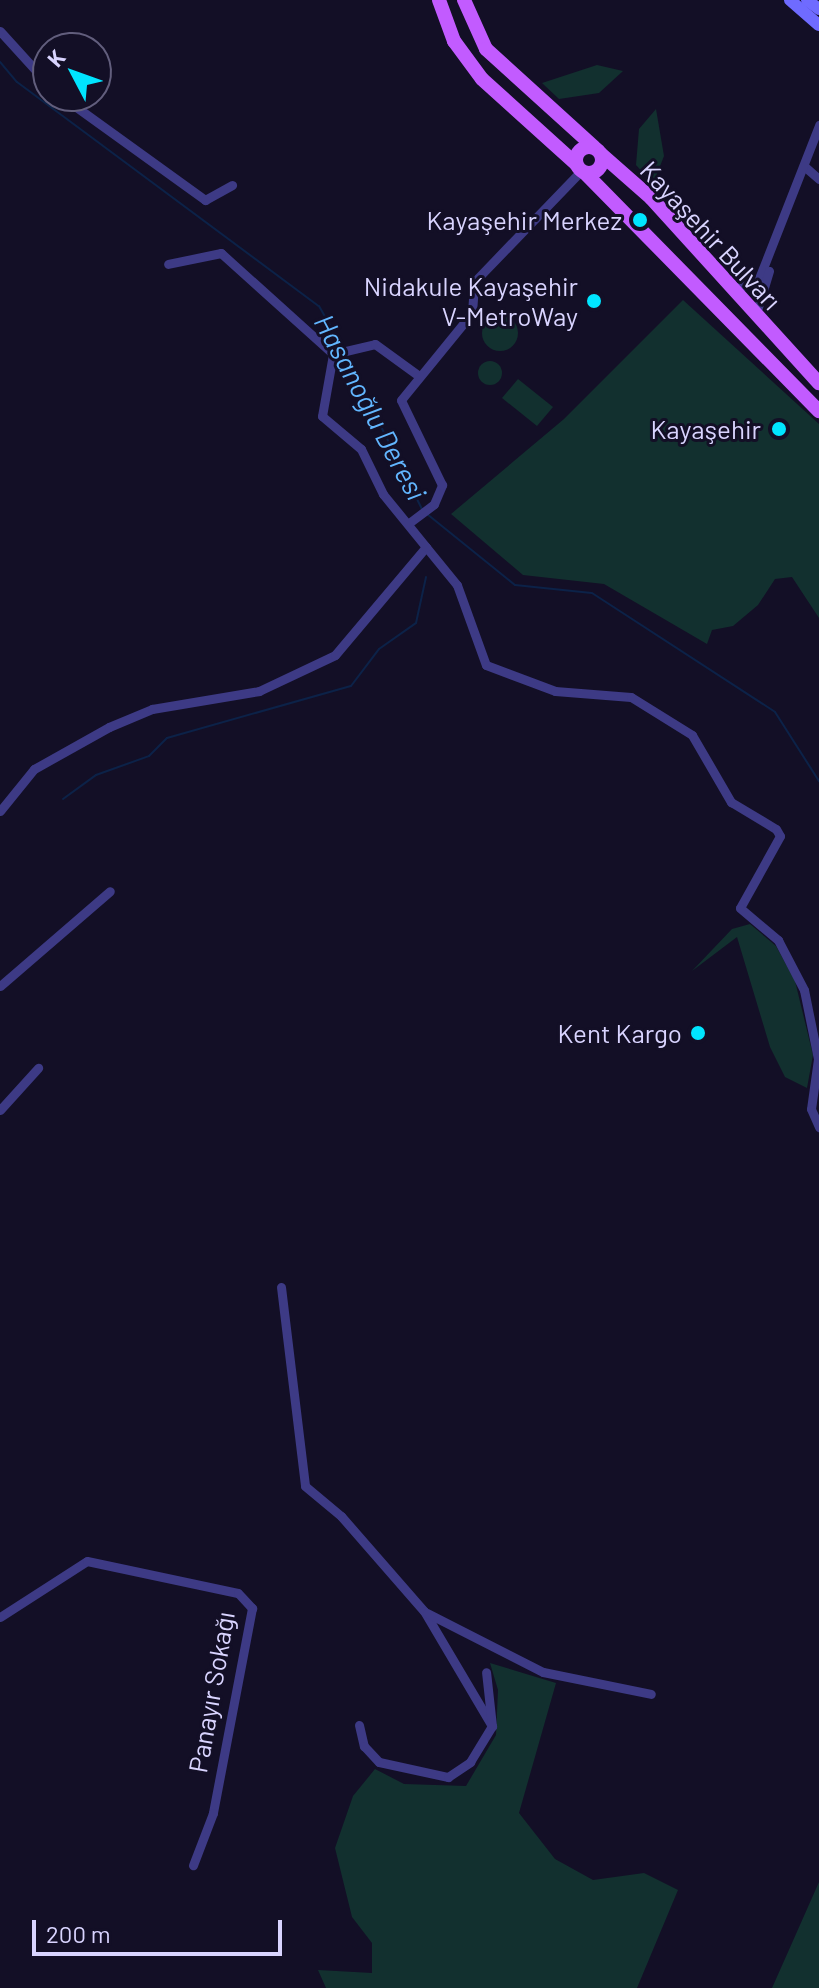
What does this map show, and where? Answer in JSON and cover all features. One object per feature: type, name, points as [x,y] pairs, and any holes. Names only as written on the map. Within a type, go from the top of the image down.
[{"type":"main road","name":"Kayaşehir Bulvarı","points":[[439,0],[454,41],[488,86],[581,169],[819,411]]},
{"type":"main road","name":"Kayaşehir Bulvarı","points":[[464,0],[486,49],[651,198],[756,319],[819,383]]},
{"type":"main road","points":[[488,86],[506,88],[510,72]]},
{"type":"main road","points":[[581,169],[579,151],[598,151]]},
{"type":"main road","name":"Kayaşehir Bulvarı","points":[[581,169],[598,170],[598,151]]},
{"type":"street","points":[[790,0],[819,25]]},
{"type":"street","points":[[807,0],[819,9]]},
{"type":"street","points":[[0,31],[32,66]]},
{"type":"street","points":[[83,112],[205,200],[232,185]]},
{"type":"street","points":[[756,319],[819,125]]},
{"type":"street","points":[[728,288],[748,289],[758,281],[819,141]]},
{"type":"street","points":[[806,168],[819,179]]},
{"type":"street","points":[[414,520],[434,504],[442,485],[401,408],[419,376],[472,313],[474,282],[581,169]]},
{"type":"street","points":[[168,264],[221,253],[340,351],[385,347],[419,376]]},
{"type":"street","points":[[340,351],[322,416],[361,449],[383,494],[414,520],[426,547],[457,585],[486,665],[555,691],[631,697],[692,735],[731,802],[776,829],[780,836],[740,908],[778,940],[804,990],[815,1035],[811,1109],[819,1127]]},
{"type":"street","points":[[0,811],[34,769],[109,727],[152,709],[259,691],[335,655],[426,547]]},
{"type":"street","points":[[0,986],[110,891]]},
{"type":"street","points":[[0,1110],[38,1068]]},
{"type":"street","points":[[281,1287],[305,1486],[341,1516],[424,1611],[492,1726]]},
{"type":"street","name":"Panayır Sokağı","points":[[0,1617],[87,1561],[238,1593],[252,1608],[213,1813],[193,1865]]},
{"type":"street","points":[[424,1611],[543,1672],[651,1694]]},
{"type":"street","points":[[359,1725],[364,1746],[379,1762],[435,1779],[470,1762],[492,1726],[486,1672]]},
{"type":"green space","points":[[597,65],[623,71],[599,93],[559,99],[542,83]]},
{"type":"green space","points":[[656,109],[664,156],[653,184],[636,165],[639,129]]},
{"type":"green space","points":[[683,300],[819,424],[819,618],[792,577],[775,579],[758,605],[733,626],[712,630],[707,644],[604,584],[523,575],[451,514],[564,419]]},
{"type":"green space","points":[[500,315],[513,320],[518,333],[513,346],[500,351],[487,346],[482,333],[487,320]]},
{"type":"green space","points":[[490,361],[498,365],[502,373],[498,381],[490,385],[482,381],[478,373],[482,365]]},
{"type":"green space","points":[[518,379],[553,407],[537,426],[502,398]]},
{"type":"green space","points":[[750,924],[776,946],[795,981],[813,1055],[807,1088],[785,1077],[770,1047],[737,937],[692,971],[732,929]]},
{"type":"green space","points":[[490,1663],[556,1683],[519,1813],[555,1859],[593,1880],[644,1873],[678,1890],[637,1988],[326,1988],[318,1970],[372,1973],[372,1943],[352,1917],[335,1848],[353,1796],[375,1769],[404,1784],[466,1786],[496,1735],[498,1690]]},
{"type":"green space","points":[[819,1882],[819,1988],[772,1988],[792,1943]]},
{"type":"waterway","name":"Hasanoğlu Deresi","points":[[0,62],[17,82],[319,306],[343,348]]},
{"type":"waterway","name":"Hasanoğlu Deresi","points":[[345,354],[422,509]]},
{"type":"waterway","name":"Hasanoğlu Deresi","points":[[427,514],[515,585],[592,593],[775,712],[819,781]]},
{"type":"waterway","points":[[63,799],[96,775],[149,756],[167,738],[351,686],[379,649],[416,623],[426,577]]},
{"type":"place","name":"Kayaşehir Merkez","points":[[640,220]]},
{"type":"place","name":"Nidakule Kayaşehir V-MetroWay","points":[[594,301]]},
{"type":"place","name":"Kayaşehir","points":[[779,429]]},
{"type":"place","name":"Kent Kargo","points":[[698,1033]]}]
